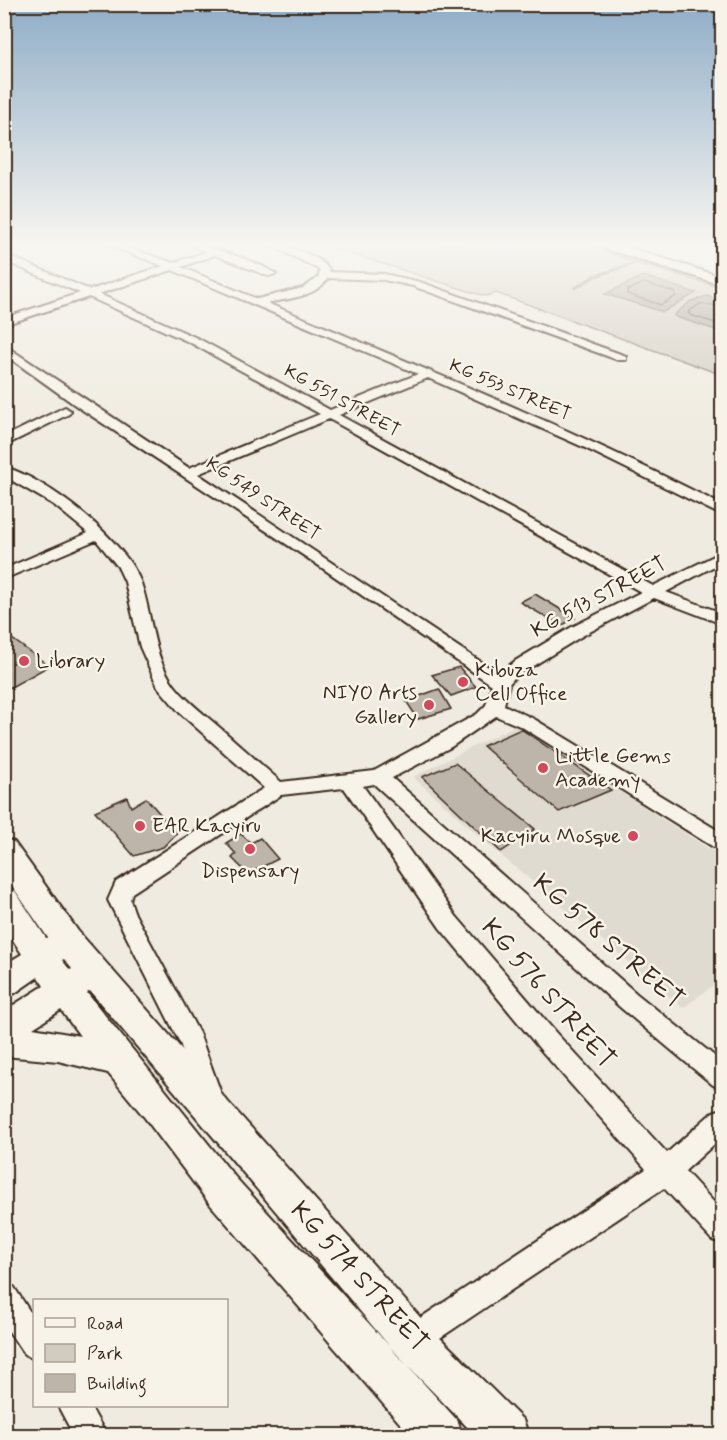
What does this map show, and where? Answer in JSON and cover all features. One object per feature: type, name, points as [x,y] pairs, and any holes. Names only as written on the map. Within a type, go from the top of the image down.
[{"type":"street","points":[[4,322],[36,312]]},
{"type":"street","name":"KG 551 STREET","points":[[133,312],[195,341],[655,593],[723,619]]},
{"type":"street","name":"KG 553 STREET","points":[[283,312],[602,449],[723,510]]},
{"type":"street","points":[[495,312],[622,358]]},
{"type":"street","name":"KG 549 STREET","points":[[4,348],[82,404],[501,683]]},
{"type":"street","points":[[188,473],[428,374]]},
{"type":"street","points":[[4,442],[65,411]]},
{"type":"street","points":[[4,471],[50,494],[98,534],[120,558],[133,581],[146,644],[164,683],[190,712],[277,789],[378,777],[444,742],[483,718],[494,708],[501,683]]},
{"type":"street","points":[[4,575],[98,534]]},
{"type":"street","name":"KG 513 STREET","points":[[501,683],[509,673],[576,632],[723,556]]},
{"type":"street","points":[[494,708],[528,723],[723,843]]},
{"type":"street","name":"KG 578 STREET","points":[[378,777],[629,1000],[723,1077]]},
{"type":"street","name":"KG 576 STREET","points":[[349,781],[406,866],[448,921],[572,1066],[666,1171],[723,1230]]},
{"type":"street","name":"KG 574 STREET","points":[[216,1115],[191,1041],[142,950],[119,900],[123,888],[134,879],[277,789]]},
{"type":"street","points":[[4,850],[54,949]]},
{"type":"street","points":[[4,900],[54,949],[80,980],[118,1060],[158,1106],[222,1190],[441,1436]]},
{"type":"street","points":[[4,983],[54,949]]},
{"type":"street","points":[[4,1029],[80,980]]},
{"type":"street","name":"KG 574 STREET","points":[[80,980],[216,1115],[412,1340],[507,1436]]},
{"type":"street","points":[[4,1041],[58,1046],[118,1060]]},
{"type":"street","points":[[412,1340],[666,1171],[723,1121]]},
{"type":"street","points":[[4,1297],[33,1342]]},
{"type":"street","points":[[75,1407],[92,1436]]},
{"type":"shaded area","points":[[516,725],[722,857],[722,979],[683,1008],[497,852],[413,777]]},
{"type":"green space","points":[[549,312],[722,312],[722,375]]},
{"type":"water","points":[[677,312],[722,312],[722,332],[676,317],[674,315]]},
{"type":"building","points":[[535,594],[575,618],[561,626],[520,602]]},
{"type":"building","name":"Library","points":[[4,633],[49,666],[4,691]]},
{"type":"building","points":[[459,667],[476,687],[451,696],[432,675]]},
{"type":"building","name":"NIYO Arts Gallery","points":[[439,689],[451,709],[418,719],[406,701]]},
{"type":"building","name":"Little Gems Academy","points":[[521,729],[611,790],[559,812],[483,746]]},
{"type":"building","name":"Little Gems Academy","points":[[455,763],[535,829],[501,852],[422,777]]},
{"type":"building","name":"EAR Kacyiru","points":[[127,797],[131,807],[146,798],[177,833],[163,847],[134,856],[95,811]]},
{"type":"building","name":"Dispensary","points":[[241,834],[251,843],[260,838],[278,859],[248,874],[232,858],[236,854],[226,843]]},
{"type":"place","name":"Library","points":[[24,661]]},
{"type":"place","name":"Kibuza Cell Office","points":[[463,682]]},
{"type":"place","name":"NIYO Arts Gallery","points":[[429,705]]},
{"type":"place","name":"Little Gems Academy","points":[[543,768]]},
{"type":"place","name":"EAR Kacyiru","points":[[140,826]]},
{"type":"place","name":"Kacyiru Mosque","points":[[633,836]]},
{"type":"place","name":"Dispensary","points":[[250,849]]}]
